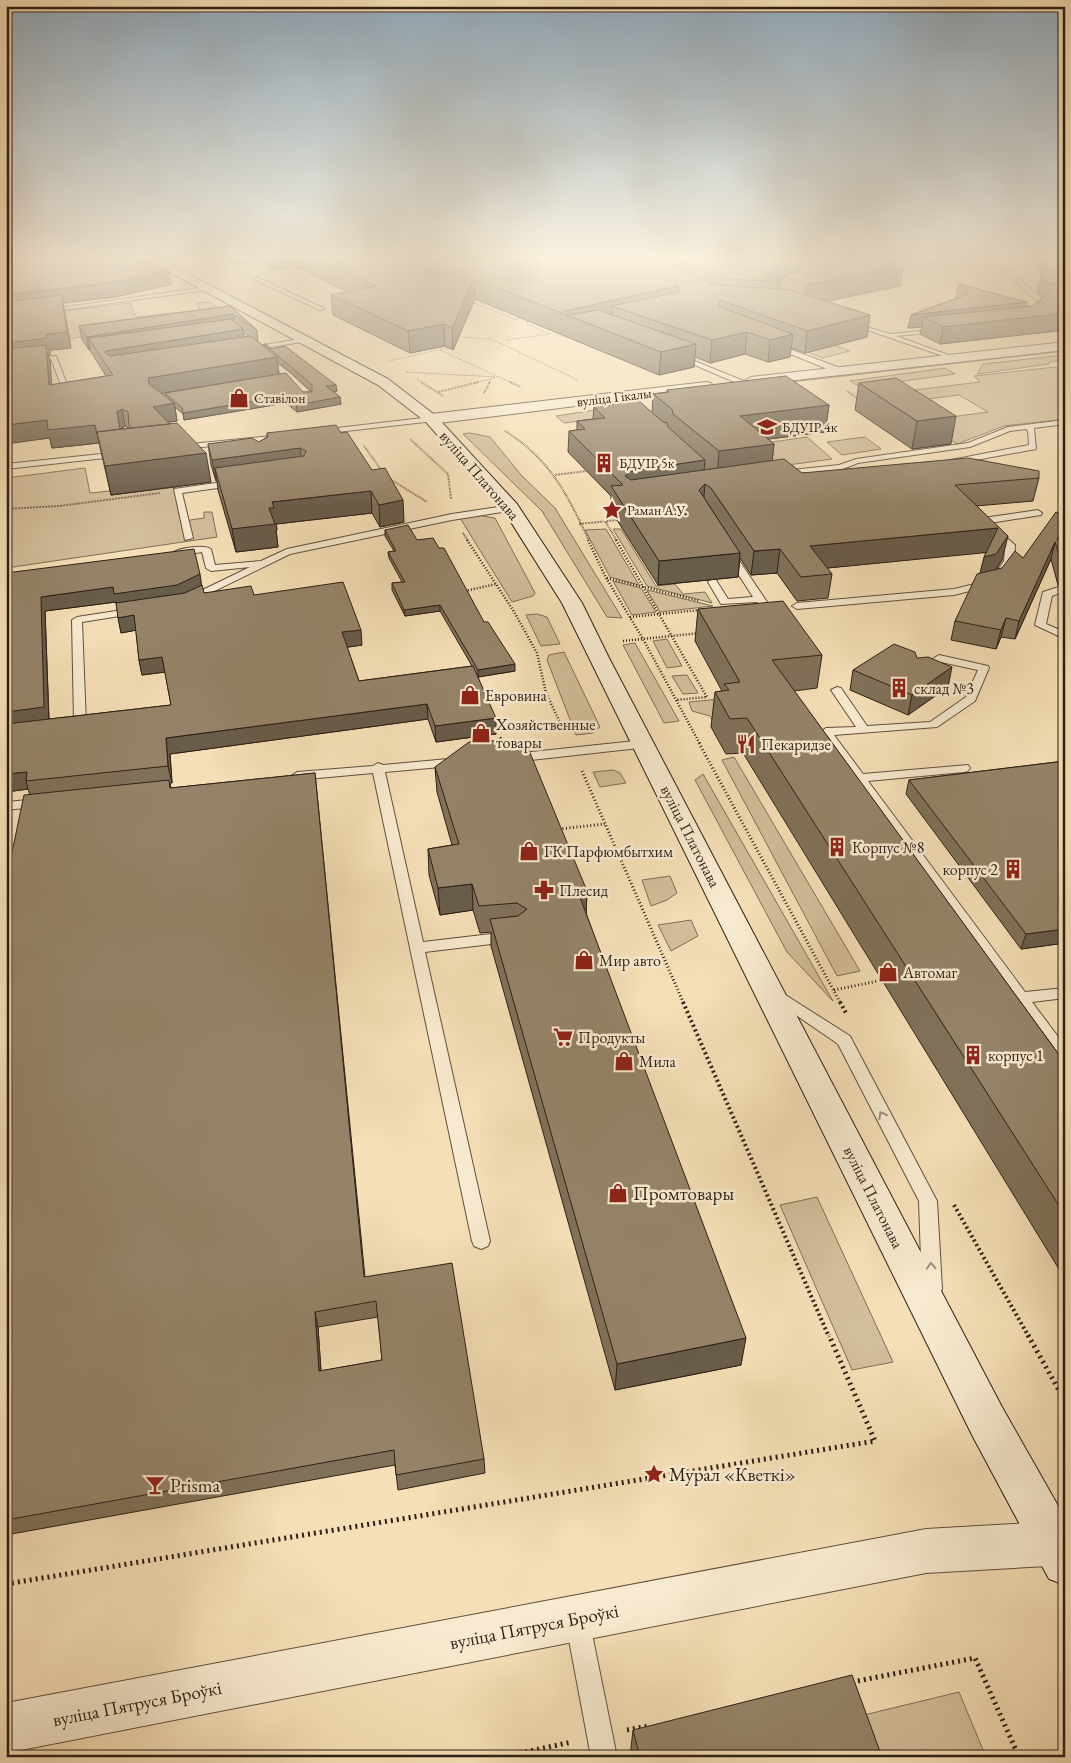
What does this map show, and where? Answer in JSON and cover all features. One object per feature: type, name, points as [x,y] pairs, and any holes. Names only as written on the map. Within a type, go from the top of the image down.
[{"type":"main road","name":"вуліца Платонава","points":[[308,341],[383,382],[432,419],[511,508],[572,603],[987,1421],[1062,1550]]},
{"type":"main road","name":"вуліца Гікалы","points":[[432,419],[621,400],[742,382],[1065,346]]},
{"type":"main road","name":"вуліца Пятруся Броўкі","points":[[6,1728],[926,1551],[1062,1550]]},
{"type":"lane","points":[[294,341],[248,346],[289,376],[308,395]]},
{"type":"lane","points":[[907,341],[954,358]]},
{"type":"lane","points":[[766,342],[840,371]]},
{"type":"lane","points":[[671,353],[742,382]]},
{"type":"lane","points":[[6,362],[54,357],[68,392]]},
{"type":"lane","points":[[260,381],[289,376]]},
{"type":"lane","points":[[311,433],[432,419]]},
{"type":"lane","points":[[772,476],[840,467],[856,461],[970,446],[1008,429],[1065,422]]},
{"type":"lane","points":[[949,462],[1033,447],[1032,430],[1026,426]]},
{"type":"lane","points":[[170,448],[256,443],[292,435]]},
{"type":"lane","points":[[6,467],[132,452]]},
{"type":"lane","points":[[188,538],[178,491],[250,481]]},
{"type":"lane","points":[[183,604],[287,552],[452,517],[511,508]]},
{"type":"lane","points":[[797,606],[954,592],[994,582],[1009,562],[1010,544],[983,521],[1038,513]]},
{"type":"lane","points":[[713,582],[725,602],[763,603],[724,544]]},
{"type":"lane","points":[[168,554],[206,549],[211,568],[268,561]]},
{"type":"lane","points":[[1065,588],[1047,594],[1040,624],[1065,636]]},
{"type":"lane","points":[[62,727],[80,724],[77,620],[144,610]]},
{"type":"lane","points":[[917,674],[939,658],[984,668],[971,699],[933,724],[826,732],[1065,1058]]},
{"type":"lane","points":[[837,690],[864,730]]},
{"type":"lane","points":[[498,759],[644,744]]},
{"type":"lane","points":[[280,777],[378,767],[470,761]]},
{"type":"lane","points":[[378,767],[482,1242]]},
{"type":"lane","points":[[860,778],[964,768]]},
{"type":"lane","points":[[6,806],[55,801]]},
{"type":"lane","points":[[417,948],[518,936]]},
{"type":"lane","points":[[768,988],[844,1040],[928,1201],[933,1314]]},
{"type":"lane","points":[[1022,998],[1065,993]]},
{"type":"lane","points":[[577,1618],[602,1746]]},
{"type":"path","points":[[496,341],[584,382]]},
{"type":"path","points":[[386,362],[450,348],[454,344]]},
{"type":"path","points":[[440,350],[522,388]]},
{"type":"path","points":[[406,372],[500,377]]},
{"type":"path","points":[[438,392],[500,377]]},
{"type":"path","points":[[843,388],[860,400]]},
{"type":"path","points":[[408,436],[448,474],[452,517]]},
{"type":"path","points":[[520,438],[555,475],[606,578],[643,639],[848,1016]]},
{"type":"path","points":[[555,475],[586,471]]},
{"type":"path","points":[[6,510],[59,506],[178,491]]},
{"type":"path","points":[[579,524],[618,520]]},
{"type":"path","points":[[605,521],[707,697],[676,700]]},
{"type":"path","points":[[606,578],[707,603]]},
{"type":"path","points":[[464,591],[496,584]]},
{"type":"path","points":[[630,617],[706,609]]},
{"type":"path","points":[[623,641],[705,632]]},
{"type":"path","points":[[6,1584],[875,1441],[574,752],[546,694],[537,653]]},
{"type":"path","points":[[482,700],[546,694]]},
{"type":"path","points":[[552,830],[605,824]]},
{"type":"path","points":[[834,990],[884,980]]},
{"type":"path","points":[[949,1196],[1065,1401]]},
{"type":"path","points":[[849,1682],[975,1658],[1019,1757]]},
{"type":"path","points":[[502,1757],[602,1746],[651,1726],[653,1733]]},
{"type":"shaded area","points":[[815,341],[823,341],[850,351],[823,358],[793,347]]},
{"type":"shaded area","points":[[1065,348],[1065,351],[631,400],[633,398]]},
{"type":"shaded area","points":[[1065,355],[1065,360],[1049,362],[1049,364],[977,374],[983,364]]},
{"type":"shaded area","points":[[1055,367],[1065,372],[1065,419],[1004,426],[957,444],[921,421],[988,412],[959,395],[912,401],[899,392],[980,382],[974,376]]},
{"type":"shaded area","points":[[945,368],[955,374],[860,387],[850,381]]},
{"type":"shaded area","points":[[608,408],[620,416],[564,423],[556,416]]},
{"type":"shaded area","points":[[470,433],[490,437],[522,476],[555,508],[622,618],[607,617],[542,511],[463,434]]},
{"type":"shaded area","points":[[807,437],[832,459],[766,468],[716,450]]},
{"type":"shaded area","points":[[865,437],[881,449],[842,455],[827,442]]},
{"type":"shaded area","points":[[85,468],[90,493],[110,491],[111,495],[176,487],[184,521],[204,518],[204,512],[212,512],[217,537],[6,568],[6,478]]},
{"type":"shaded area","points":[[477,515],[495,518],[535,593],[533,596],[512,602],[460,518]]},
{"type":"shaded area","points":[[606,529],[639,585],[610,577],[585,530]]},
{"type":"shaded area","points":[[613,529],[621,529],[656,586],[675,584],[683,594],[705,592],[712,603],[647,586]]},
{"type":"shaded area","points":[[613,581],[641,588],[656,612],[632,615]]},
{"type":"shaded area","points":[[647,590],[713,606],[660,612]]},
{"type":"shaded area","points":[[537,614],[547,617],[560,644],[541,646],[526,615]]},
{"type":"shaded area","points":[[667,639],[682,666],[667,668],[653,641]]},
{"type":"shaded area","points":[[635,643],[679,721],[664,723],[623,645]]},
{"type":"shaded area","points":[[564,652],[600,727],[593,733],[576,735],[547,660],[549,655]]},
{"type":"shaded area","points":[[687,675],[698,693],[683,694],[672,676]]},
{"type":"shaded area","points":[[720,699],[713,721],[710,716],[692,711],[689,702]]},
{"type":"shaded area","points":[[734,757],[860,971],[837,976],[722,760]]},
{"type":"shaded area","points":[[613,770],[620,773],[626,783],[600,787],[593,772]]},
{"type":"shaded area","points":[[703,774],[833,1001],[787,952],[695,780]]},
{"type":"shaded area","points":[[670,876],[677,893],[667,900],[651,906],[642,880]]},
{"type":"shaded area","points":[[691,920],[698,936],[671,951],[658,925]]},
{"type":"shaded area","points":[[817,1197],[893,1362],[852,1370],[780,1205]]},
{"type":"shaded area","points":[[959,1692],[986,1757],[874,1757],[860,1716]]},
{"type":"building","points":[[91,341],[167,341],[106,351],[105,353],[111,356],[214,341],[258,341],[277,357],[148,378],[149,384],[174,403],[153,407],[170,424],[131,428],[128,412],[122,409],[117,412],[120,429],[97,432],[97,434],[95,425],[48,430],[47,420],[6,425],[6,349],[46,345],[49,385],[113,375]]},
{"type":"building","points":[[634,341],[688,341],[696,344],[661,352]]},
{"type":"building","points":[[264,344],[271,349],[285,346],[336,385],[326,386],[340,397],[296,405],[285,396],[183,413],[182,408],[165,393],[286,373],[303,392],[312,392],[312,385]]},
{"type":"building","points":[[786,376],[829,405],[740,416],[774,444],[719,451],[673,414],[672,409],[653,394],[669,392],[667,390]]},
{"type":"building","points":[[896,378],[956,416],[917,421],[859,383]]},
{"type":"building","points":[[639,401],[663,422],[667,423],[668,427],[705,460],[631,471],[625,476],[631,480],[784,459],[802,473],[968,458],[1039,471],[1039,478],[955,485],[1008,536],[996,554],[984,557],[998,528],[810,546],[832,574],[801,577],[780,549],[754,551],[711,488],[705,484],[699,490],[740,553],[659,561],[611,486],[623,485],[569,431],[585,429],[577,421],[605,418],[594,407]]},
{"type":"building","points":[[177,423],[206,453],[105,466],[97,432]]},
{"type":"building","points":[[336,425],[341,433],[347,432],[372,470],[385,468],[403,500],[379,505],[371,491],[272,502],[274,508],[269,508],[275,524],[232,529],[215,468],[304,456],[306,451],[300,448],[212,460],[208,444],[252,438],[259,442],[268,437],[267,433]]},
{"type":"building","points":[[1056,512],[1065,516],[1065,521],[1057,540],[1065,524],[1065,567],[1063,567],[1055,542],[1019,621],[1006,618],[1001,630],[955,621],[977,574],[1002,568],[1015,551],[1023,558]]},
{"type":"building","points":[[408,525],[417,540],[433,538],[439,548],[444,548],[484,622],[488,622],[515,664],[478,670],[440,605],[404,610],[392,583],[405,582],[388,552],[396,551],[385,530]]},
{"type":"building","points":[[194,549],[200,574],[177,585],[114,594],[113,587],[41,597],[44,707],[6,712],[6,606],[8,594],[6,594],[6,573]]},
{"type":"building","points":[[343,582],[361,630],[342,632],[359,681],[473,666],[496,718],[435,726],[427,704],[166,738],[168,766],[26,781],[27,772],[6,774],[6,724],[171,705],[162,657],[139,660],[134,615],[118,618],[116,603],[185,593],[202,585],[204,593],[251,586],[254,595]]},
{"type":"building","points":[[783,601],[822,655],[772,660],[1065,1063],[1065,1215],[747,718],[730,719],[715,692],[729,690],[724,684],[740,682],[698,609]]},
{"type":"building","points":[[894,644],[915,652],[917,658],[928,657],[952,667],[912,695],[853,670]]},
{"type":"building","points":[[510,740],[512,745],[526,743],[587,891],[578,892],[746,1338],[617,1364],[490,919],[518,916],[527,909],[517,903],[479,906],[472,884],[438,888],[428,849],[459,844],[435,767],[469,742]]},
{"type":"building","name":"корпус 2","points":[[1065,761],[1065,929],[1026,934],[909,780]]},
{"type":"building","points":[[315,773],[364,1277],[452,1263],[484,1459],[396,1475],[394,1450],[6,1520],[6,881],[24,795],[169,780],[170,788]],"holes":[[[376,1301],[382,1360],[319,1371],[315,1312]]]},
{"type":"building","points":[[852,1675],[882,1757],[640,1757],[633,1730]]},
{"type":"place","name":"Ставілон","points":[[239,398]]},
{"type":"place","name":"БДУІР 4к","points":[[767,427]]},
{"type":"place","name":"БДУІР 5к","points":[[604,463]]},
{"type":"place","name":"Раман А.У.","points":[[612,510]]},
{"type":"place","name":"склад №3","points":[[899,688]]},
{"type":"place","name":"Евровина","points":[[470,695]]},
{"type":"place","name":"Хозяйственные товары","points":[[481,733]]},
{"type":"place","name":"Пекаридзе","points":[[746,744]]},
{"type":"place","name":"Корпус №8","points":[[837,847]]},
{"type":"place","name":"ГК Парфюмбытхим","points":[[529,851]]},
{"type":"place","name":"корпус 2","points":[[1013,869]]},
{"type":"place","name":"Плесид","points":[[544,890]]},
{"type":"place","name":"Мир авто","points":[[584,960]]},
{"type":"place","name":"Автомаг","points":[[888,972]]},
{"type":"place","name":"Продукты","points":[[563,1037]]},
{"type":"place","name":"корпус 1","points":[[973,1055]]},
{"type":"place","name":"Мила","points":[[624,1061]]},
{"type":"place","name":"Промтовары","points":[[618,1193]]},
{"type":"place","name":"Мурал «Кветкі»","points":[[654,1474]]},
{"type":"place","name":"Prisma","points":[[155,1485]]}]
